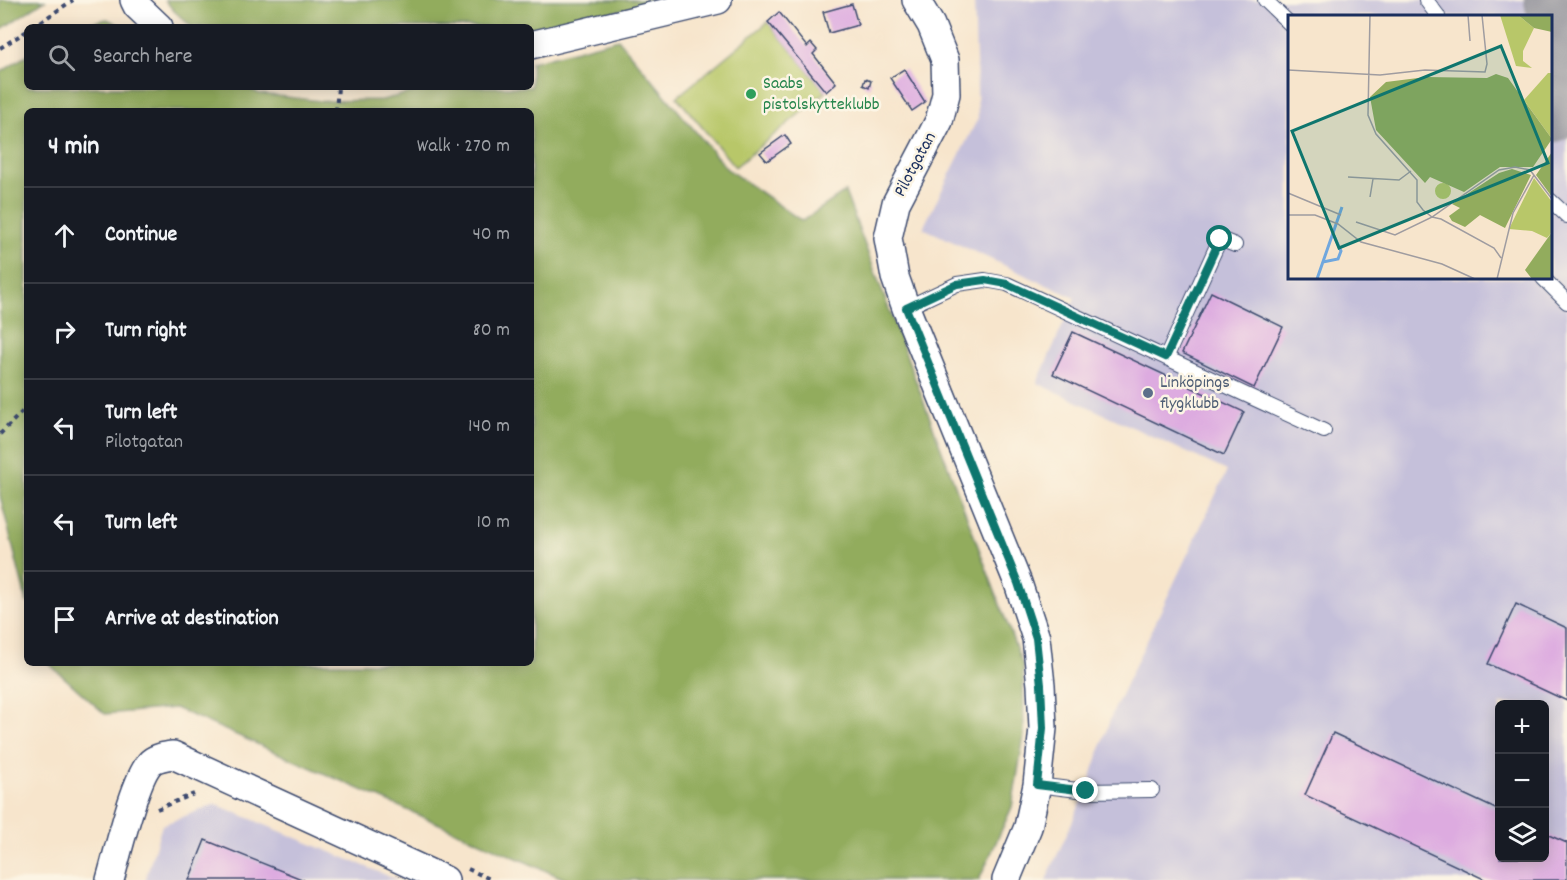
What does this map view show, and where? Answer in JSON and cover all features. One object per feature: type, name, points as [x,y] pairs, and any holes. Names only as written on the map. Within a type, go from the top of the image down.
[{"type":"street","points":[[134,0],[136,6],[156,24]]},
{"type":"street","points":[[534,44],[718,0]]},
{"type":"street","name":"Pilotgatan","points":[[916,0],[931,25],[945,60],[946,94],[939,121],[896,203],[888,238],[895,277],[1018,583],[1036,638],[1041,685],[1043,728],[1037,785],[1028,827],[1006,880]]},
{"type":"street","points":[[110,880],[133,800],[144,772],[159,757],[173,755],[445,880]]},
{"type":"lane","points":[[1265,0],[1288,22]]},
{"type":"lane","points":[[1426,0],[1437,15]]},
{"type":"lane","points":[[1552,201],[1567,216]]},
{"type":"lane","points":[[1166,357],[1220,239],[1235,245]]},
{"type":"lane","points":[[1544,279],[1567,302]]},
{"type":"lane","points":[[906,308],[957,284],[985,280],[1007,284],[1324,431]]},
{"type":"lane","points":[[1037,785],[1086,791],[1152,790]]},
{"type":"path","points":[[37,24],[73,0]]},
{"type":"path","points":[[0,48],[24,33]]},
{"type":"path","points":[[336,108],[338,90]]},
{"type":"path","points":[[0,434],[24,409]]},
{"type":"path","points":[[151,815],[157,809],[204,790],[214,774]]},
{"type":"shaded area","points":[[974,0],[1567,0],[1567,880],[1046,880],[1086,791],[1112,714],[1227,471],[1037,383],[1075,298],[923,228],[978,118]]},
{"type":"shaded area","points":[[215,804],[398,880],[145,880],[162,825]]},
{"type":"green space","points":[[0,0],[45,0],[0,30]]},
{"type":"green space","points":[[165,0],[665,0],[534,30],[534,24],[189,24]]},
{"type":"green space","points":[[107,19],[118,24],[85,24]]},
{"type":"green space","name":"Saabs pistolskytteklubb","points":[[768,22],[826,92],[735,167],[677,97]]},
{"type":"green space","points":[[618,39],[727,169],[802,221],[845,192],[1023,666],[1024,736],[1012,807],[979,880],[567,880],[175,708],[105,714],[51,666],[534,666],[534,108],[24,108],[24,591],[0,496],[0,73],[24,57],[24,90],[251,90],[260,94],[321,101],[382,100],[421,90],[534,90],[534,61]]},
{"type":"building","points":[[852,4],[858,25],[829,33],[823,12]]},
{"type":"building","points":[[779,12],[807,47],[811,43],[817,50],[813,54],[836,83],[826,92],[768,22]]},
{"type":"building","points":[[904,69],[925,102],[912,111],[890,78]]},
{"type":"building","points":[[865,79],[871,81],[869,88],[863,85]]},
{"type":"building","points":[[785,135],[791,144],[767,161],[760,153]]},
{"type":"building","points":[[1211,292],[1283,327],[1254,388],[1182,353]]},
{"type":"building","name":"Linköpings flygklubb","points":[[1073,332],[1244,412],[1224,455],[1053,374]]},
{"type":"building","points":[[1516,604],[1567,628],[1567,701],[1488,664]]},
{"type":"building","points":[[1333,733],[1495,809],[1495,862],[1549,862],[1549,835],[1567,843],[1567,880],[1486,880],[1305,795]]},
{"type":"building","points":[[205,840],[304,880],[189,880]]},
{"type":"taxiway","points":[[1557,0],[1567,39]]},
{"type":"taxiway","points":[[1552,108],[1567,91]]},
{"type":"place","name":"Saabs pistolskytteklubb","points":[[751,94]]},
{"type":"place","name":"Linköpings flygklubb","points":[[1148,393]]},
{"type":"route","points":[[1086,791],[1037,785],[1043,728],[1036,638],[1018,583],[906,308],[957,284],[985,280],[1007,284],[1166,357],[1220,239]]}]
